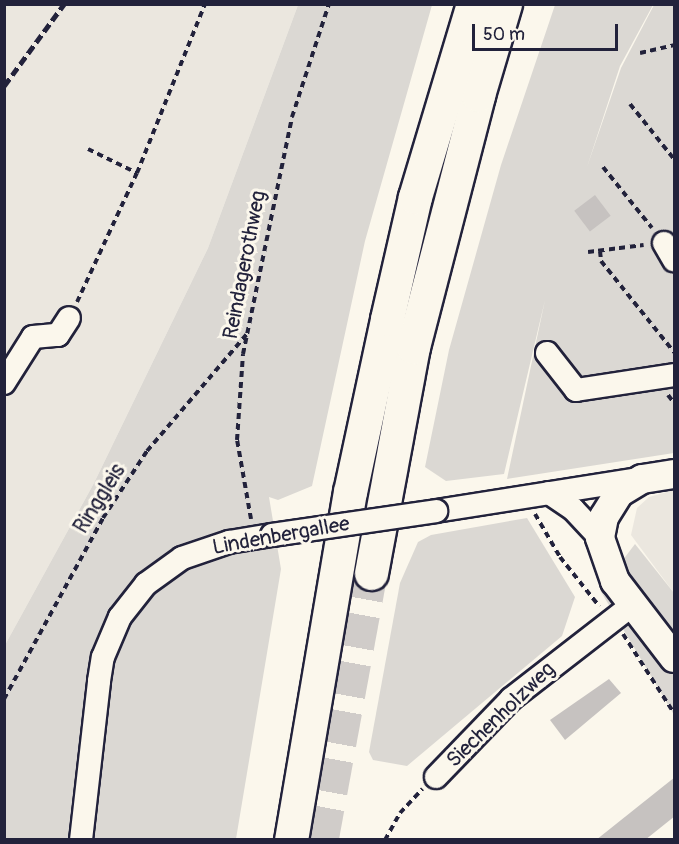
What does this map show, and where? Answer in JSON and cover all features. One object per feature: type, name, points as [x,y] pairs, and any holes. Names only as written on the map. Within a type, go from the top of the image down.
[{"type":"highway","points":[[415,197],[419,126],[454,4]]},
{"type":"highway","points":[[291,840],[350,492],[415,197],[473,4]]},
{"type":"highway","points":[[371,573],[413,348],[478,95],[505,4]]},
{"type":"highway","points":[[478,95],[524,4]]},
{"type":"main road","points":[[675,474],[642,479],[612,502],[600,538],[608,567],[632,605],[675,658]]},
{"type":"street","points":[[4,383],[33,338],[58,335],[69,318]]},
{"type":"street","points":[[547,353],[576,390],[675,375]]},
{"type":"street","name":"Lindenbergallee","points":[[81,840],[103,657],[120,617],[146,584],[182,558],[263,536],[642,479]]},
{"type":"street","points":[[549,493],[573,508],[600,538]]},
{"type":"street","name":"Siechenholzweg","points":[[436,777],[511,699],[632,605]]},
{"type":"path","points":[[69,318],[137,172],[205,4]]},
{"type":"path","name":"Reindagerothweg","points":[[263,536],[237,440],[238,400],[247,333],[292,117],[329,4]]},
{"type":"path","points":[[640,53],[675,45]]},
{"type":"path","points":[[630,104],[675,159]]},
{"type":"path","points":[[88,149],[137,172]]},
{"type":"path","points":[[603,167],[669,251]]},
{"type":"path","points":[[600,251],[600,261],[675,352]]},
{"type":"path","points":[[588,252],[669,251]]},
{"type":"path","name":"Ringgleis","points":[[4,699],[103,518],[147,451],[247,333]]},
{"type":"path","name":"Siechenholzweg","points":[[385,840],[405,806],[436,777]]},
{"type":"shaded area","points":[[5,5],[298,5],[208,248],[94,483],[5,645]]},
{"type":"shaded area","points":[[298,5],[432,5],[365,241],[312,486],[278,500],[269,497],[281,569],[236,839],[5,840],[5,645],[94,483],[208,248]]},
{"type":"shaded area","points":[[555,5],[653,5],[620,66],[587,167],[621,68],[654,5],[674,5],[674,453],[507,479],[545,300],[504,474],[446,481],[425,467],[449,350],[501,165]]},
{"type":"shaded area","points":[[674,490],[674,593],[631,535],[637,508],[649,497]]},
{"type":"shaded area","points":[[527,518],[575,597],[562,636],[407,766],[373,760],[369,752],[400,583],[418,542],[431,535]]},
{"type":"shaded area","points":[[635,544],[674,593],[674,715],[600,590]]},
{"type":"building","points":[[595,195],[611,216],[590,231],[574,211]]},
{"type":"building","points":[[609,679],[621,693],[565,740],[550,720]]},
{"type":"building","points":[[675,777],[675,816],[645,840],[596,840]]},
{"type":"tunnel","points":[[322,840],[371,573]]},
{"type":"railway","points":[[4,86],[64,4]]}]
